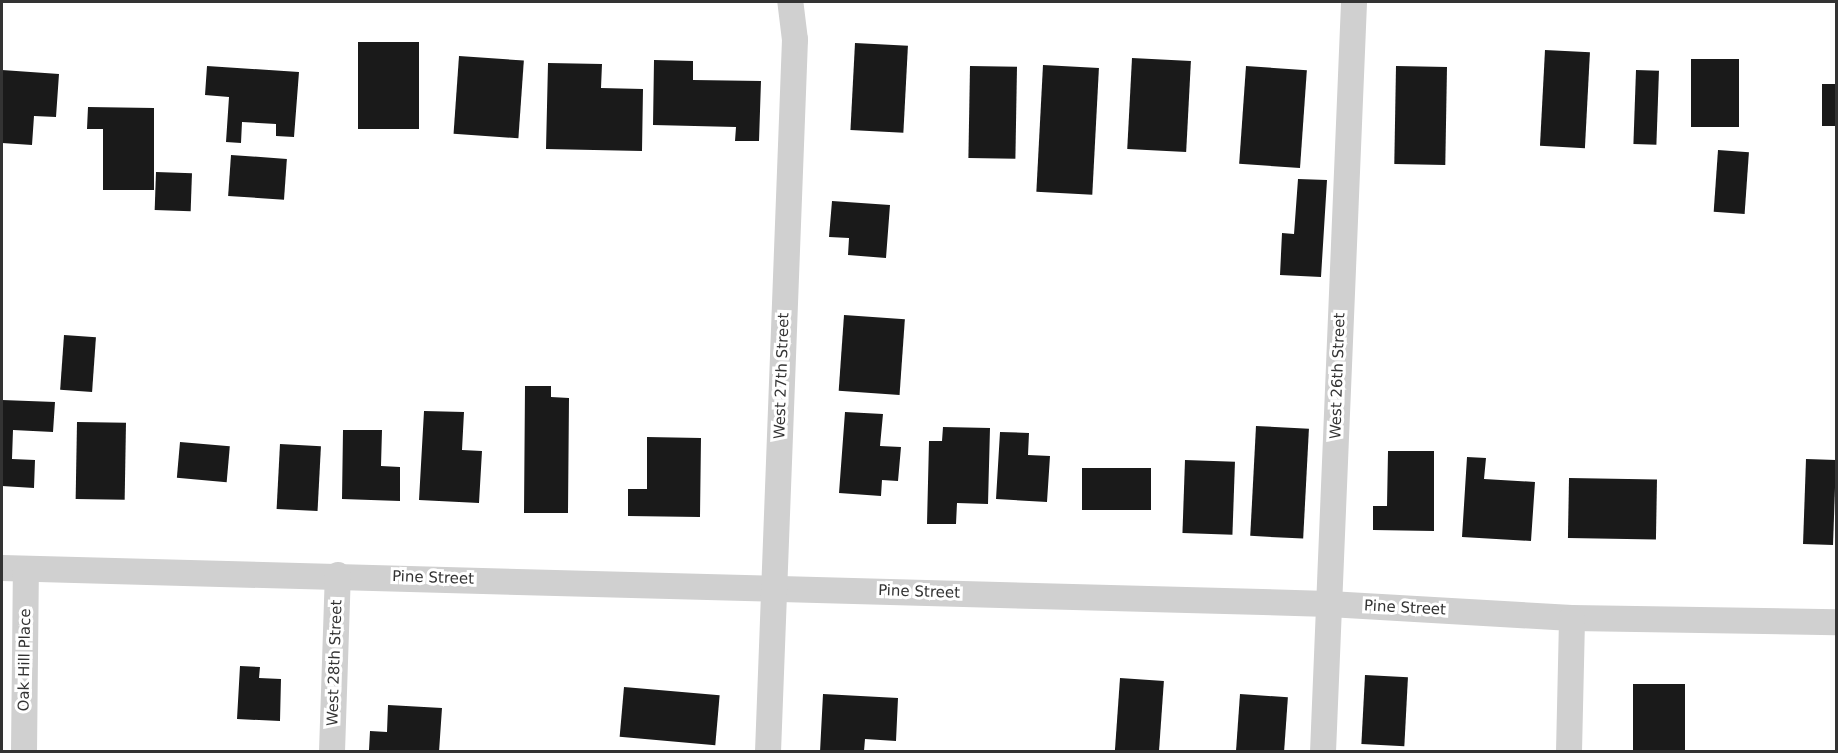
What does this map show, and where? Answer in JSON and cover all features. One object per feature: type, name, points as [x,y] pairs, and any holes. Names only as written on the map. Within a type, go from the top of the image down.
[{"type":"street","name":"West 27th Street","points":[[768,752],[795,40],[790,2]]},
{"type":"street","name":"West 26th Street","points":[[1323,752],[1354,2]]},
{"type":"street","name":"Pine Street","points":[[14,569],[338,575],[1329,604],[1572,618],[1836,622]]},
{"type":"street","name":"Oak Hill Place","points":[[14,569],[24,752]]},
{"type":"street","name":"West 28th Street","points":[[332,752],[338,575]]},
{"type":"street","points":[[1569,752],[1572,618]]},
{"type":"building","points":[[358,42],[419,42],[419,129],[358,129]]},
{"type":"building","points":[[855,43],[908,46],[903,133],[850,130]]},
{"type":"building","points":[[1545,50],[1590,52],[1585,148],[1540,146]]},
{"type":"building","points":[[459,56],[524,61],[518,138],[454,134]]},
{"type":"building","points":[[1132,58],[1191,61],[1186,152],[1127,149]]},
{"type":"building","points":[[1691,59],[1739,59],[1739,127],[1691,127]]},
{"type":"building","points":[[654,60],[693,61],[693,80],[761,81],[759,141],[735,141],[736,127],[653,125]]},
{"type":"building","points":[[548,63],[602,64],[601,88],[643,89],[642,151],[546,149]]},
{"type":"building","points":[[1043,65],[1099,68],[1092,195],[1036,192]]},
{"type":"building","points":[[207,66],[299,72],[294,137],[276,136],[276,124],[242,122],[241,143],[226,142],[229,97],[205,95]]},
{"type":"building","points":[[970,66],[1017,67],[1015,159],[968,158]]},
{"type":"building","points":[[1246,66],[1307,70],[1300,168],[1239,164]]},
{"type":"building","points":[[1396,66],[1447,67],[1445,165],[1394,164]]},
{"type":"building","points":[[2,70],[59,74],[56,117],[34,116],[32,145],[2,143]]},
{"type":"building","points":[[1636,70],[1659,71],[1656,145],[1633,144]]},
{"type":"building","points":[[1822,84],[1836,84],[1836,126],[1822,126]]},
{"type":"building","points":[[88,107],[154,108],[154,190],[103,190],[103,129],[87,129]]},
{"type":"building","points":[[1718,150],[1749,152],[1745,214],[1714,212]]},
{"type":"building","points":[[231,155],[287,159],[284,200],[228,196]]},
{"type":"building","points":[[156,172],[192,173],[191,211],[155,210]]},
{"type":"building","points":[[1298,179],[1327,180],[1321,277],[1280,275],[1282,233],[1294,234]]},
{"type":"building","points":[[832,201],[890,205],[886,258],[848,255],[849,238],[829,237]]},
{"type":"building","points":[[844,315],[905,319],[900,395],[839,391]]},
{"type":"building","points":[[64,335],[96,337],[92,392],[60,390]]},
{"type":"building","points":[[525,386],[551,386],[551,397],[569,398],[568,513],[524,513]]},
{"type":"building","points":[[2,400],[55,402],[53,432],[13,430],[12,459],[35,460],[34,488],[2,486]]},
{"type":"building","points":[[424,411],[464,412],[462,450],[482,451],[479,503],[419,500]]},
{"type":"building","points":[[845,412],[883,414],[880,446],[901,447],[898,481],[882,480],[881,496],[839,493]]},
{"type":"building","points":[[77,422],[126,423],[125,500],[76,499]]},
{"type":"building","points":[[1256,426],[1309,429],[1303,539],[1250,536]]},
{"type":"building","points":[[943,427],[990,428],[988,504],[957,503],[956,524],[927,524],[929,441],[942,441]]},
{"type":"building","points":[[343,430],[382,430],[381,466],[400,467],[400,501],[342,499]]},
{"type":"building","points":[[1000,432],[1029,433],[1028,455],[1050,456],[1047,502],[996,499]]},
{"type":"building","points":[[647,437],[701,438],[700,517],[628,516],[628,489],[647,489]]},
{"type":"building","points":[[180,442],[230,446],[227,482],[177,478]]},
{"type":"building","points":[[280,444],[321,446],[318,511],[277,509]]},
{"type":"building","points":[[1388,451],[1434,451],[1434,531],[1373,530],[1373,506],[1387,506]]},
{"type":"building","points":[[1467,457],[1486,458],[1484,479],[1535,482],[1531,541],[1462,537]]},
{"type":"building","points":[[1806,459],[1836,460],[1833,545],[1803,544]]},
{"type":"building","points":[[1185,460],[1235,462],[1232,535],[1182,533]]},
{"type":"building","points":[[1082,468],[1151,468],[1151,510],[1082,510]]},
{"type":"building","points":[[1569,478],[1657,480],[1656,540],[1568,538]]},
{"type":"building","points":[[240,666],[260,667],[259,678],[281,679],[280,721],[237,719]]},
{"type":"building","points":[[1365,675],[1408,677],[1404,746],[1361,744]]},
{"type":"building","points":[[1120,678],[1164,681],[1159,752],[1115,752]]},
{"type":"building","points":[[1633,684],[1685,684],[1685,752],[1633,752]]},
{"type":"building","points":[[624,687],[720,695],[715,745],[620,737]]},
{"type":"building","points":[[823,694],[898,698],[896,741],[865,739],[864,751],[820,752]]},
{"type":"building","points":[[1240,694],[1288,697],[1284,752],[1236,752]]},
{"type":"building","points":[[388,705],[442,708],[439,752],[369,750],[370,731],[387,732]]}]
